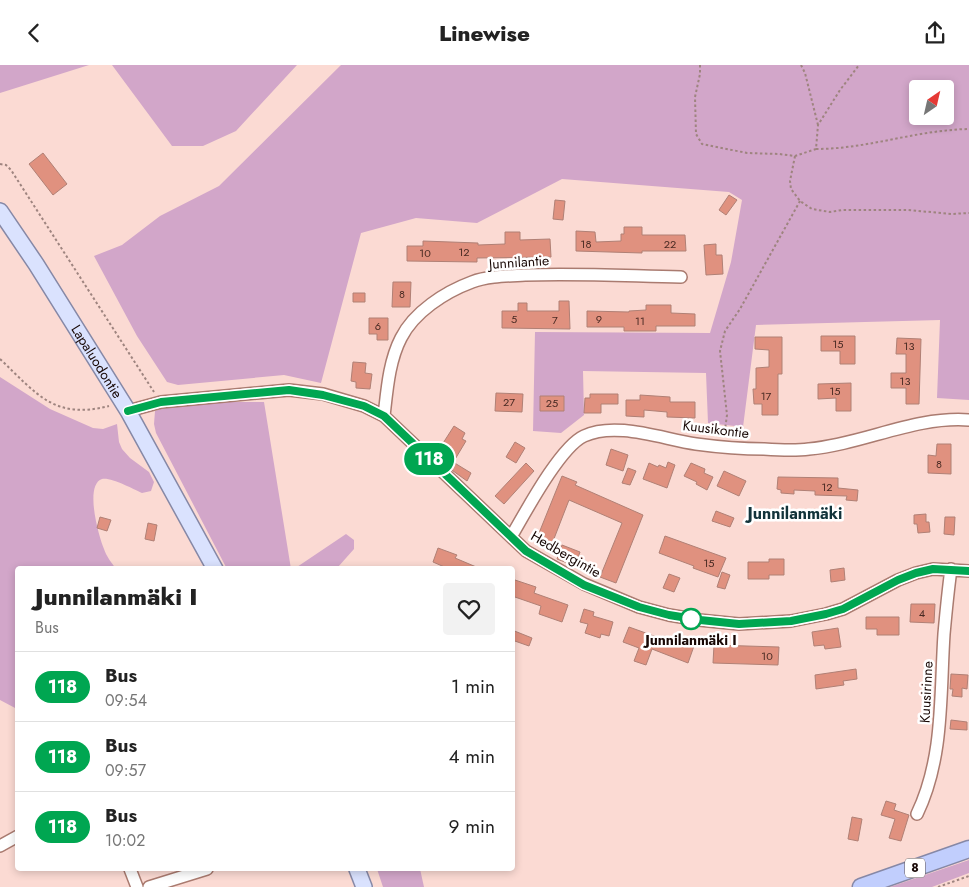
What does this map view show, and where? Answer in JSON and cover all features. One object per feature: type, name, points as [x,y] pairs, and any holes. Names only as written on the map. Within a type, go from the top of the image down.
[{"type":"highway","name":"8","points":[[861,887],[969,849]]},
{"type":"main road","name":"Lapaluodontie","points":[[0,211],[36,264],[125,407],[213,566]]},
{"type":"main road","points":[[358,871],[364,887]]},
{"type":"street","name":"Junnilantie","points":[[384,416],[393,357],[408,327],[420,314],[435,303],[472,282],[495,277],[547,274],[681,277]]},
{"type":"street","name":"Hedbergintie","points":[[125,407],[289,390],[323,395],[364,406],[384,416],[526,551],[584,585],[639,607],[669,615],[739,624],[791,621],[843,609],[898,580],[916,573],[933,569],[969,571]]},
{"type":"street","name":"Kuusikontie","points":[[511,537],[566,449],[582,437],[593,433],[608,431],[643,433],[695,444],[723,447],[809,449],[843,443],[929,421],[969,420]]},
{"type":"street","name":"Kuusirinne","points":[[917,814],[925,797],[941,719],[944,634],[950,569]]},
{"type":"street","points":[[0,846],[15,838]]},
{"type":"street","points":[[131,871],[137,887]]},
{"type":"street","points":[[149,887],[201,871]]},
{"type":"path","points":[[700,65],[700,74],[694,97],[696,134],[702,144],[748,153],[779,154],[795,157],[816,149],[839,149],[916,133],[969,129]]},
{"type":"path","points":[[801,65],[805,73],[818,125],[816,149]]},
{"type":"path","points":[[818,125],[858,65]]},
{"type":"path","points":[[795,157],[790,181],[791,189],[800,201],[812,209],[830,212],[908,210],[952,214],[969,213]]},
{"type":"path","points":[[0,164],[6,165],[11,170],[161,402]]},
{"type":"path","points":[[723,447],[727,415],[720,351],[725,331],[740,309],[800,201]]},
{"type":"path","points":[[0,359],[37,394],[54,406],[69,410],[125,407]]},
{"type":"path","points":[[938,887],[969,876]]},
{"type":"shaded area","points":[[0,65],[89,65],[0,93]]},
{"type":"shaded area","points":[[112,65],[297,65],[236,131],[203,146],[172,146]]},
{"type":"shaded area","points":[[341,65],[969,65],[969,400],[937,398],[940,320],[756,325],[743,427],[708,423],[706,373],[583,371],[584,415],[561,433],[533,431],[535,332],[710,333],[731,262],[742,200],[729,192],[562,179],[477,223],[416,218],[361,233],[321,383],[284,375],[178,385],[167,382],[137,336],[94,256],[122,245],[160,216],[219,186]]},
{"type":"shaded area","points":[[0,377],[50,409],[93,428],[103,429],[117,424],[119,442],[122,449],[130,458],[149,472],[154,482],[151,491],[142,493],[111,480],[102,479],[97,483],[93,501],[96,523],[105,552],[114,566],[15,566],[15,708],[0,700]]},
{"type":"shaded area","points":[[180,402],[264,402],[291,566],[225,566],[156,433],[154,424],[155,411]]},
{"type":"shaded area","points":[[346,534],[354,540],[354,549],[339,566],[298,566]]},
{"type":"shaded area","points":[[969,860],[969,873],[932,887],[890,887]]},
{"type":"shaded area","points":[[378,871],[420,871],[424,887],[383,887]]},
{"type":"building","points":[[43,153],[67,184],[53,195],[29,164]]},
{"type":"building","points":[[729,195],[737,200],[726,215],[719,210]]},
{"type":"building","points":[[555,200],[565,201],[563,220],[553,219]]},
{"type":"building","points":[[624,227],[642,227],[642,235],[685,235],[686,251],[642,251],[642,253],[576,251],[576,231],[595,232],[596,242],[621,241]]},
{"type":"building","points":[[505,232],[520,232],[520,240],[550,239],[551,257],[477,258],[477,262],[407,261],[407,246],[423,246],[423,241],[478,243],[478,245],[505,244]]},
{"type":"building","points":[[716,244],[716,255],[722,255],[723,274],[706,275],[704,245]]},
{"type":"building","points":[[393,282],[411,282],[410,307],[392,307]]},
{"type":"building","points":[[353,293],[365,293],[365,302],[353,302]]},
{"type":"building","points":[[559,301],[569,301],[570,329],[502,328],[502,311],[518,311],[518,303],[527,303],[527,311],[559,311]]},
{"type":"building","points":[[646,305],[671,305],[671,313],[695,314],[695,326],[656,326],[656,331],[624,331],[624,327],[587,327],[587,311],[629,312],[646,310]]},
{"type":"building","points":[[369,318],[388,318],[388,340],[377,340],[377,334],[369,334]]},
{"type":"building","points":[[821,336],[855,336],[855,364],[840,364],[840,351],[821,351]]},
{"type":"building","points":[[755,337],[782,337],[782,374],[778,374],[778,415],[762,415],[762,404],[754,404],[753,389],[756,389],[756,368],[769,367],[769,350],[755,349]]},
{"type":"building","points":[[897,338],[921,339],[919,404],[906,404],[906,388],[891,388],[891,373],[906,373],[906,354],[896,354]]},
{"type":"building","points":[[353,362],[366,363],[365,373],[372,374],[370,389],[356,388],[356,382],[351,381]]},
{"type":"building","points":[[851,383],[851,411],[836,411],[836,398],[818,399],[818,384]]},
{"type":"building","points":[[496,393],[523,394],[522,412],[495,411]]},
{"type":"building","points":[[590,394],[618,394],[618,404],[601,404],[601,413],[584,413],[585,398],[590,398]]},
{"type":"building","points":[[640,395],[670,397],[670,402],[695,402],[695,418],[667,417],[667,412],[644,410],[644,417],[626,416],[626,400],[640,400]]},
{"type":"building","points":[[540,396],[564,396],[564,411],[540,411]]},
{"type":"building","points":[[454,426],[465,433],[462,439],[466,441],[454,461],[438,451]]},
{"type":"building","points":[[515,442],[525,448],[516,463],[506,457]]},
{"type":"building","points":[[937,444],[951,444],[951,474],[928,473],[928,455],[936,456]]},
{"type":"building","points":[[611,449],[628,455],[623,471],[606,465]]},
{"type":"building","points":[[453,462],[471,473],[467,481],[449,468]]},
{"type":"building","points":[[668,462],[675,465],[667,488],[643,479],[649,463],[666,468]]},
{"type":"building","points":[[526,463],[534,471],[504,504],[495,496]]},
{"type":"building","points":[[691,463],[705,469],[704,473],[713,477],[707,490],[696,484],[697,482],[684,476]]},
{"type":"building","points":[[628,468],[636,471],[630,485],[622,483]]},
{"type":"building","points":[[724,471],[746,481],[739,496],[717,486]]},
{"type":"building","points":[[562,476],[577,482],[575,485],[643,515],[616,583],[600,577],[622,523],[569,500],[550,549],[535,543]]},
{"type":"building","points":[[778,477],[838,478],[838,488],[858,490],[857,501],[846,500],[847,496],[815,495],[815,491],[794,490],[794,494],[781,493],[781,490],[777,489]]},
{"type":"building","points":[[716,511],[734,518],[730,527],[712,521]]},
{"type":"building","points":[[926,514],[926,522],[929,522],[930,532],[918,533],[917,524],[914,524],[914,515]]},
{"type":"building","points":[[100,517],[111,520],[107,531],[97,528]]},
{"type":"building","points":[[945,517],[955,517],[954,535],[944,534]]},
{"type":"building","points":[[148,523],[157,525],[154,541],[145,539]]},
{"type":"building","points":[[665,536],[726,558],[718,577],[659,553]]},
{"type":"building","points":[[562,545],[580,552],[575,566],[557,559]]},
{"type":"building","points":[[438,548],[457,555],[455,558],[474,566],[442,566],[433,562]]},
{"type":"building","points":[[769,559],[784,559],[784,575],[769,575],[769,579],[748,579],[748,562],[769,562]]},
{"type":"building","points":[[844,568],[845,580],[831,582],[830,570]]},
{"type":"building","points":[[722,572],[730,575],[725,589],[717,587]]},
{"type":"building","points":[[669,574],[680,578],[674,592],[663,588]]},
{"type":"building","points":[[515,580],[536,587],[534,593],[568,605],[562,622],[539,614],[541,606],[515,597]]},
{"type":"building","points":[[911,604],[935,604],[934,623],[910,622]]},
{"type":"building","points":[[584,609],[594,612],[593,616],[613,622],[609,636],[601,634],[600,638],[585,633],[588,624],[580,622]]},
{"type":"building","points":[[866,617],[899,617],[899,635],[877,635],[877,629],[866,629]]},
{"type":"building","points":[[629,627],[668,641],[669,637],[694,646],[688,663],[652,649],[646,665],[634,661],[639,648],[623,642]]},
{"type":"building","points":[[838,628],[841,647],[825,649],[824,645],[814,646],[812,632]]},
{"type":"building","points":[[515,631],[532,638],[529,646],[515,641]]},
{"type":"building","points":[[714,645],[779,647],[778,665],[713,663]]},
{"type":"building","points":[[856,669],[857,679],[843,681],[844,685],[816,689],[815,675]]},
{"type":"building","points":[[951,674],[968,675],[967,689],[962,688],[962,697],[952,696],[953,689],[950,689]]},
{"type":"building","points":[[951,720],[967,722],[967,730],[950,729]]},
{"type":"building","points":[[886,801],[896,804],[894,810],[909,815],[901,841],[889,838],[895,819],[881,815]]},
{"type":"building","points":[[852,817],[862,819],[858,841],[848,839]]},
{"type":"bus line","name":"118","points":[[128,411],[161,402],[289,390],[323,395],[364,406],[384,416],[526,551],[584,585],[639,607],[669,615],[739,624],[791,621],[843,609],[898,580],[916,573],[933,569],[969,571]]},
{"type":"place","name":"Junnilanmäki I","points":[[691,619]]},
{"type":"district","name":"Junnilanmäki","points":[[795,513]]}]
